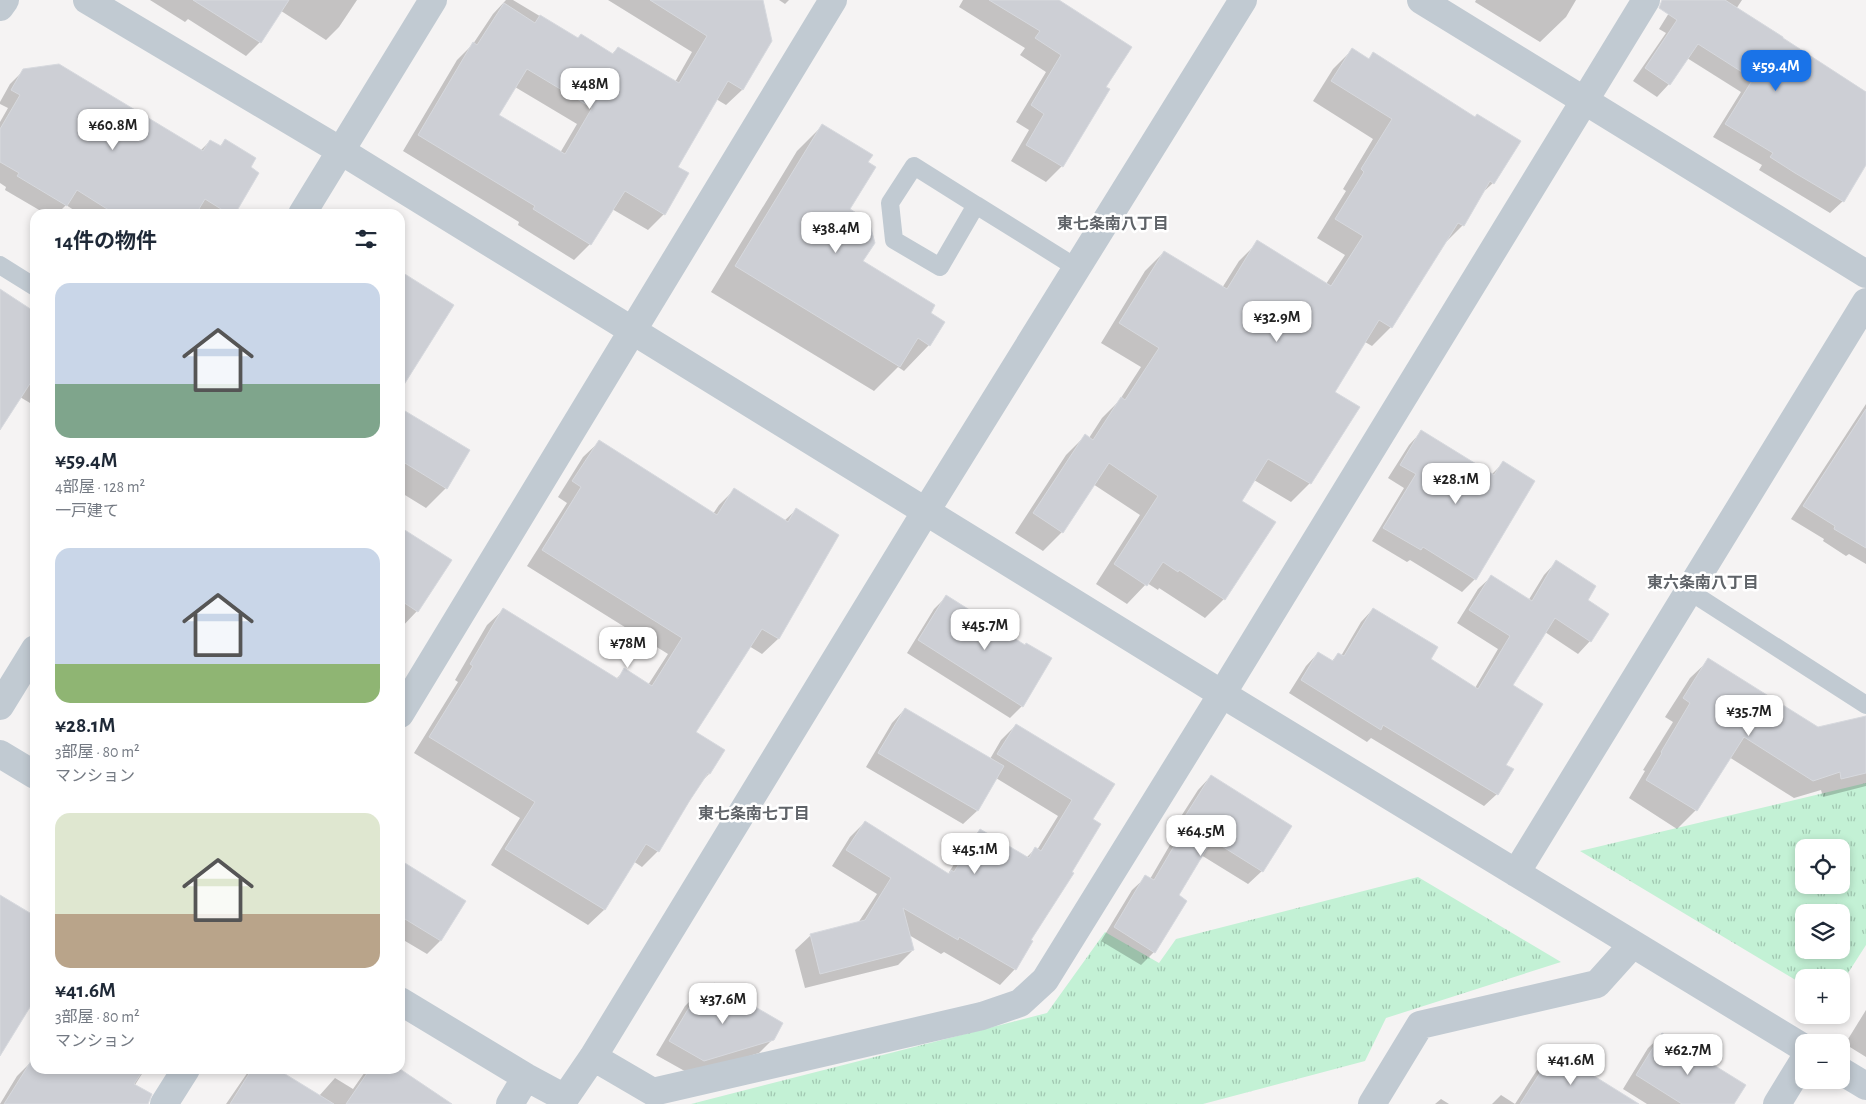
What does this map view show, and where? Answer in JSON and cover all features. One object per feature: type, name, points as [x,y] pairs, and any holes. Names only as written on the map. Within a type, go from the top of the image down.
[{"type":"street","points":[[0,8],[5,0]]},
{"type":"street","points":[[87,0],[340,151],[1222,694],[1795,1043]]},
{"type":"street","points":[[305,209],[433,0]]},
{"type":"street","points":[[405,706],[833,0]]},
{"type":"street","points":[[405,1004],[526,1077],[565,1098],[593,1057],[926,511],[1243,0]]},
{"type":"street","points":[[1421,0],[1866,274]]},
{"type":"street","points":[[593,1057],[653,1092],[982,1016],[1020,1003],[1045,980],[1646,0]]},
{"type":"street","points":[[1516,873],[1866,302]]},
{"type":"street","points":[[0,706],[30,657]]},
{"type":"street","points":[[0,754],[30,772]]},
{"type":"street","points":[[1372,1104],[1420,1025],[1597,984],[1633,944]]},
{"type":"street","points":[[164,1104],[183,1074]]},
{"type":"street","points":[[1777,1104],[1795,1075]]},
{"type":"street","points":[[1850,1076],[1866,1086]]},
{"type":"street","points":[[510,1104],[526,1077]]},
{"type":"lane","points":[[976,205],[940,267],[894,240],[890,203],[914,166],[1077,268]]},
{"type":"lane","points":[[0,265],[30,284]]},
{"type":"lane","points":[[1689,591],[1866,706]]},
{"type":"green space","points":[[1866,783],[1866,945],[1850,970],[1795,969],[1795,980],[1580,851]]},
{"type":"green space","points":[[1418,877],[1561,962],[1386,1018],[1365,1061],[1203,1104],[691,1104],[1047,1013],[1105,932],[1159,963],[1176,939]]},
{"type":"building","points":[[193,0],[289,0],[261,43]]},
{"type":"building","points":[[650,0],[763,0],[772,41],[743,90],[728,81],[678,167],[689,173],[665,215],[625,191],[591,245],[533,209],[535,206],[418,135],[473,42],[477,45],[504,3],[535,23],[540,15],[578,38],[581,34],[613,54],[618,47],[679,83],[707,36]],"holes":[[[527,69],[592,108],[565,154],[499,115]]]},
{"type":"building","points":[[989,0],[1059,0],[1132,47],[1106,87],[1110,89],[1063,167],[1026,145],[1044,114],[1031,105],[1061,55],[1035,38],[1040,31]]},
{"type":"building","points":[[1662,0],[1725,0],[1866,92],[1866,165],[1844,202],[1770,157],[1773,153],[1725,124],[1753,79],[1698,44],[1670,85],[1645,68],[1677,20],[1659,8]]},
{"type":"building","points":[[1352,48],[1369,59],[1373,52],[1475,117],[1477,114],[1521,141],[1494,184],[1490,181],[1464,226],[1458,223],[1392,328],[1379,320],[1335,392],[1360,407],[1311,484],[1268,459],[1242,501],[1276,522],[1225,600],[1179,570],[1178,572],[1163,562],[1147,586],[1114,564],[1158,496],[1109,463],[1063,533],[1033,513],[1085,434],[1093,440],[1121,397],[1125,400],[1159,348],[1119,323],[1164,251],[1227,289],[1257,240],[1331,286],[1363,236],[1335,219],[1364,172],[1361,169],[1392,119],[1331,81]]},
{"type":"building","points":[[59,64],[203,151],[210,140],[221,146],[225,139],[256,158],[251,167],[259,173],[238,209],[221,209],[205,199],[199,209],[107,209],[77,190],[67,206],[17,176],[19,173],[0,162],[0,129],[20,95],[11,90],[23,69]]},
{"type":"building","points":[[822,124],[873,155],[868,162],[876,167],[850,209],[869,221],[875,243],[863,261],[935,305],[931,313],[945,322],[930,346],[918,338],[900,367],[735,266]]},
{"type":"building","points":[[405,274],[454,305],[405,383]]},
{"type":"building","points":[[0,289],[30,309],[30,384],[0,430]]},
{"type":"building","points":[[1866,409],[1866,548],[1834,529],[1835,526],[1803,506]]},
{"type":"building","points":[[405,411],[470,450],[447,489],[405,463]]},
{"type":"building","points":[[1421,430],[1494,475],[1503,461],[1535,481],[1476,580],[1423,547],[1421,550],[1383,528],[1416,474],[1400,465]]},
{"type":"building","points":[[599,440],[717,515],[734,488],[788,522],[796,508],[839,535],[779,639],[762,629],[696,732],[725,750],[690,800],[659,852],[646,844],[605,910],[505,849],[535,802],[429,737],[473,666],[470,664],[503,608],[618,679],[624,668],[652,686],[682,638],[542,550],[581,487],[572,481]]},
{"type":"building","points":[[405,530],[452,560],[418,612],[405,603]]},
{"type":"building","points":[[1556,560],[1596,586],[1588,600],[1609,614],[1591,642],[1555,618],[1513,685],[1543,704],[1506,765],[1514,769],[1498,795],[1383,725],[1381,730],[1301,680],[1318,652],[1333,661],[1338,653],[1344,656],[1373,608],[1438,647],[1431,659],[1478,689],[1510,636],[1469,610],[1491,575],[1532,601]]},
{"type":"building","points":[[946,595],[1025,645],[1026,643],[1052,658],[1023,707],[918,640]]},
{"type":"building","points":[[1708,658],[1818,727],[1866,716],[1866,773],[1841,779],[1840,772],[1813,781],[1744,737],[1697,811],[1646,780],[1690,703],[1683,698]]},
{"type":"building","points":[[905,708],[1004,766],[978,811],[878,753]]},
{"type":"building","points":[[1016,724],[1115,784],[1093,819],[1101,824],[1072,872],[1074,873],[1031,940],[1033,941],[1016,970],[959,937],[958,940],[903,908],[914,950],[820,974],[810,934],[865,920],[891,878],[846,850],[865,821],[949,874],[951,870],[954,872],[980,829],[1029,858],[1035,847],[1041,851],[1072,800],[997,754]]},
{"type":"building","points":[[1211,775],[1292,826],[1263,872],[1212,840],[1179,895],[1187,901],[1155,953],[1114,927],[1145,875],[1154,880],[1187,824],[1182,821]]},
{"type":"building","points":[[405,863],[466,901],[441,941],[405,919]]},
{"type":"building","points":[[0,895],[30,913],[30,1007],[0,1056]]},
{"type":"building","points":[[714,983],[783,1023],[774,1040],[704,1061],[669,1041],[699,991],[707,995]]},
{"type":"building","points":[[1662,1033],[1746,1085],[1734,1104],[1682,1104],[1636,1075]]},
{"type":"building","points":[[1554,1051],[1639,1104],[1520,1104]]},
{"type":"building","points":[[30,1063],[30,1074],[141,1074],[134,1084],[152,1094],[148,1104],[4,1104]]},
{"type":"building","points":[[405,1072],[452,1104],[346,1104],[367,1074],[405,1074]]},
{"type":"building","points":[[249,1074],[285,1074],[334,1104],[230,1104]]},
{"type":"district","name":"東七条南八丁目","points":[[1113,223]]},
{"type":"district","name":"東六条南八丁目","points":[[1703,582]]},
{"type":"district","name":"東七条南七丁目","points":[[754,813]]}]
